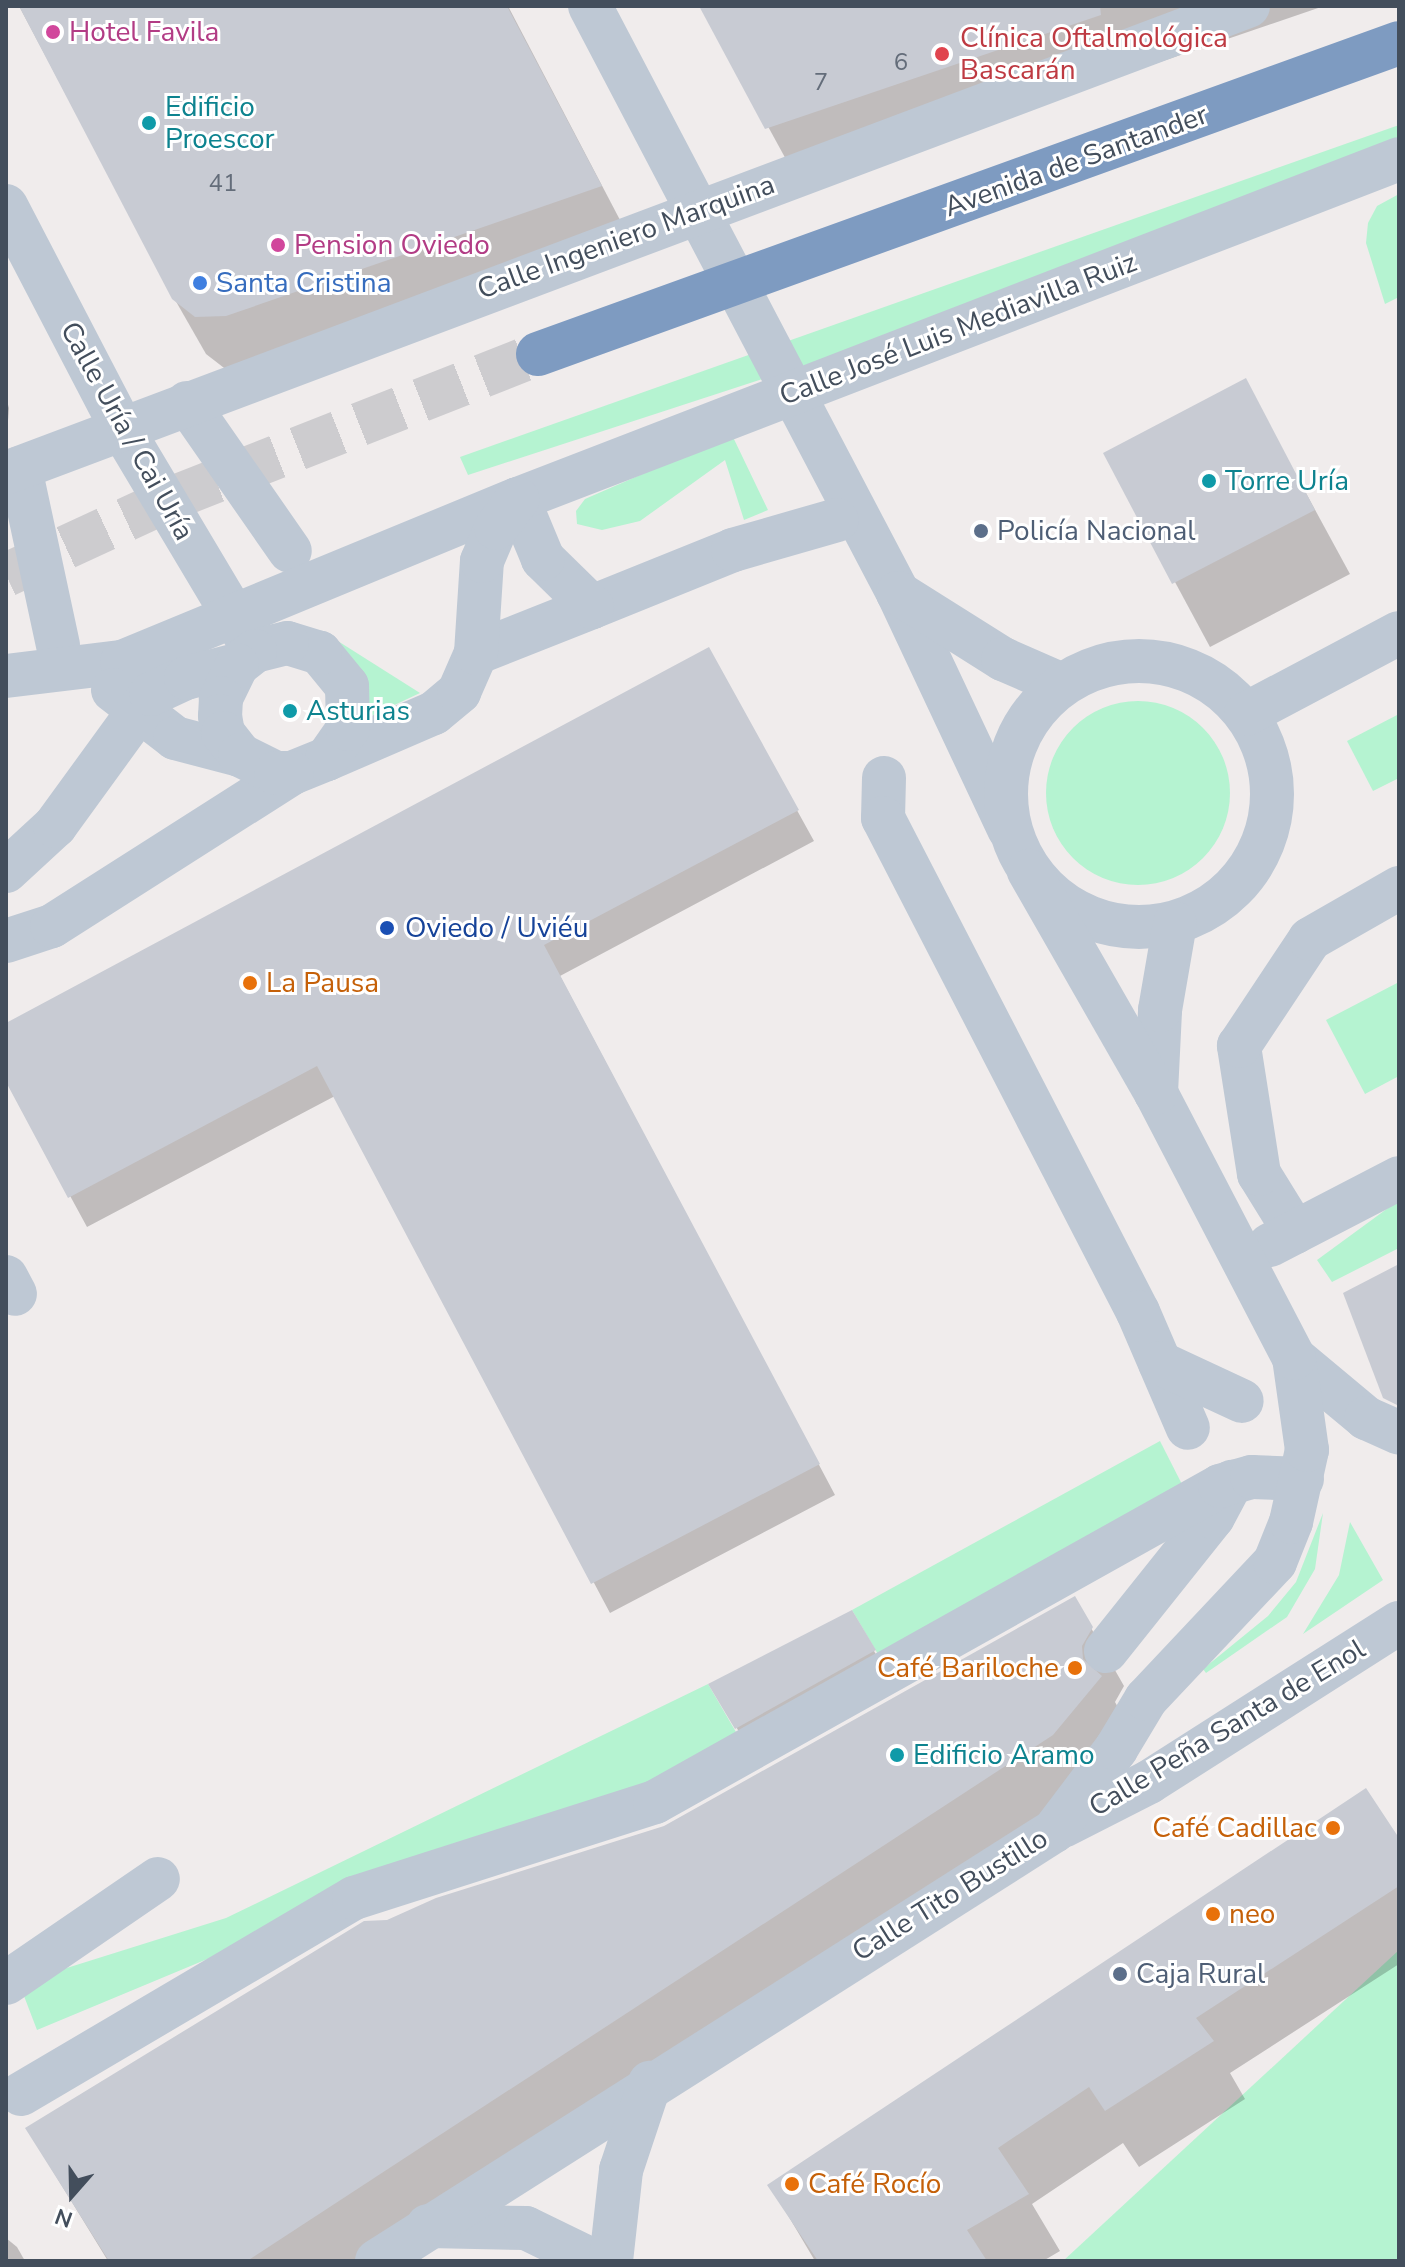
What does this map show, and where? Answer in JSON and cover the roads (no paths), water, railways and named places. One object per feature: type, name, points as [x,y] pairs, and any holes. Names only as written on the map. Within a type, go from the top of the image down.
[{"type":"highway","name":"Avenida de Santander","points":[[538,354],[1399,43]]},
{"type":"street","points":[[590,6],[898,593],[1029,871],[1156,1093],[1294,1358],[1366,1418],[1399,1433]]},
{"type":"street","name":"Calle Ingeniero Marquina","points":[[13,470],[1248,6]]},
{"type":"street","name":"Calle José Luis Mediavilla Ruiz","points":[[241,644],[518,499],[1399,159]]},
{"type":"street","name":"Calle Uría / Cai Uría","points":[[6,206],[121,427],[241,644]]},
{"type":"street","points":[[187,403],[290,551]]},
{"type":"street","points":[[6,676],[60,658],[122,662],[241,644],[287,643],[320,653],[336,667],[351,706],[348,729],[310,766],[276,773],[240,755],[191,746],[117,691],[60,658],[13,470]]},
{"type":"street","points":[[518,499],[543,559],[592,607]]},
{"type":"street","points":[[6,941],[52,926],[310,766],[445,705],[459,692],[476,653],[482,561],[496,528],[518,499]]},
{"type":"street","points":[[476,653],[755,543],[837,520]]},
{"type":"street","points":[[898,593],[1042,676],[1103,665],[1161,661],[1205,677],[1246,714],[1268,758],[1272,816],[1256,860],[1217,902],[1175,923],[1117,926],[1073,911],[1029,871]]},
{"type":"street","points":[[1246,714],[1399,633]]},
{"type":"street","points":[[6,871],[55,826],[90,773],[151,694],[186,678],[241,644]]},
{"type":"street","points":[[240,755],[223,733],[220,716],[221,698],[241,644]]},
{"type":"street","points":[[1009,829],[1006,771],[1042,676]]},
{"type":"street","points":[[6,830],[90,773]]},
{"type":"street","points":[[874,796],[1160,1363],[1188,1428]]},
{"type":"street","points":[[1295,1232],[1259,1174],[1239,1046],[1310,939],[1399,888]]},
{"type":"street","points":[[1156,1093],[1160,1010],[1175,923]]},
{"type":"street","points":[[1243,1260],[1399,1178]]},
{"type":"street","name":"Calle Tito Bustillo","points":[[377,2261],[650,2083],[1054,1831],[1116,1749],[1146,1699],[1275,1562],[1302,1479],[1307,1450],[1294,1358]]},
{"type":"street","points":[[1160,1363],[1242,1401]]},
{"type":"street","points":[[21,2094],[354,1898],[655,1802],[1233,1480],[1302,1479]]},
{"type":"street","points":[[1106,1651],[1213,1517],[1233,1480]]},
{"type":"street","name":"Calle Peña Santa de Enol","points":[[1054,1831],[1149,1782],[1399,1623]]},
{"type":"street","points":[[6,1983],[158,1879]]},
{"type":"street","points":[[611,2261],[621,2170],[650,2083]]},
{"type":"street","points":[[428,2226],[526,2228],[594,2261]]},
{"type":"tunnel","points":[[6,575],[175,497],[538,354]]},
{"type":"place","name":"Hotel Favila","points":[[53,32]]},
{"type":"place","name":"Clínica Oftalmológica Bascarán","points":[[942,54]]},
{"type":"place","name":"Edificio Proescor","points":[[149,123]]},
{"type":"place","name":"Pension Oviedo","points":[[278,245]]},
{"type":"place","name":"Santa Cristina","points":[[200,283]]},
{"type":"place","name":"Torre Uría","points":[[1209,481]]},
{"type":"place","name":"Policía Nacional","points":[[981,531]]},
{"type":"place","name":"Asturias","points":[[290,711]]},
{"type":"place","name":"Oviedo / Uviéu","points":[[387,928]]},
{"type":"place","name":"La Pausa","points":[[250,983]]},
{"type":"place","name":"Café Bariloche","points":[[1075,1668]]},
{"type":"place","name":"Edificio Aramo","points":[[897,1755]]},
{"type":"place","name":"Café Cadillac","points":[[1333,1828]]},
{"type":"place","name":"neo","points":[[1213,1914]]},
{"type":"place","name":"Caja Rural","points":[[1120,1974]]},
{"type":"place","name":"Café Rocío","points":[[792,2184]]}]
